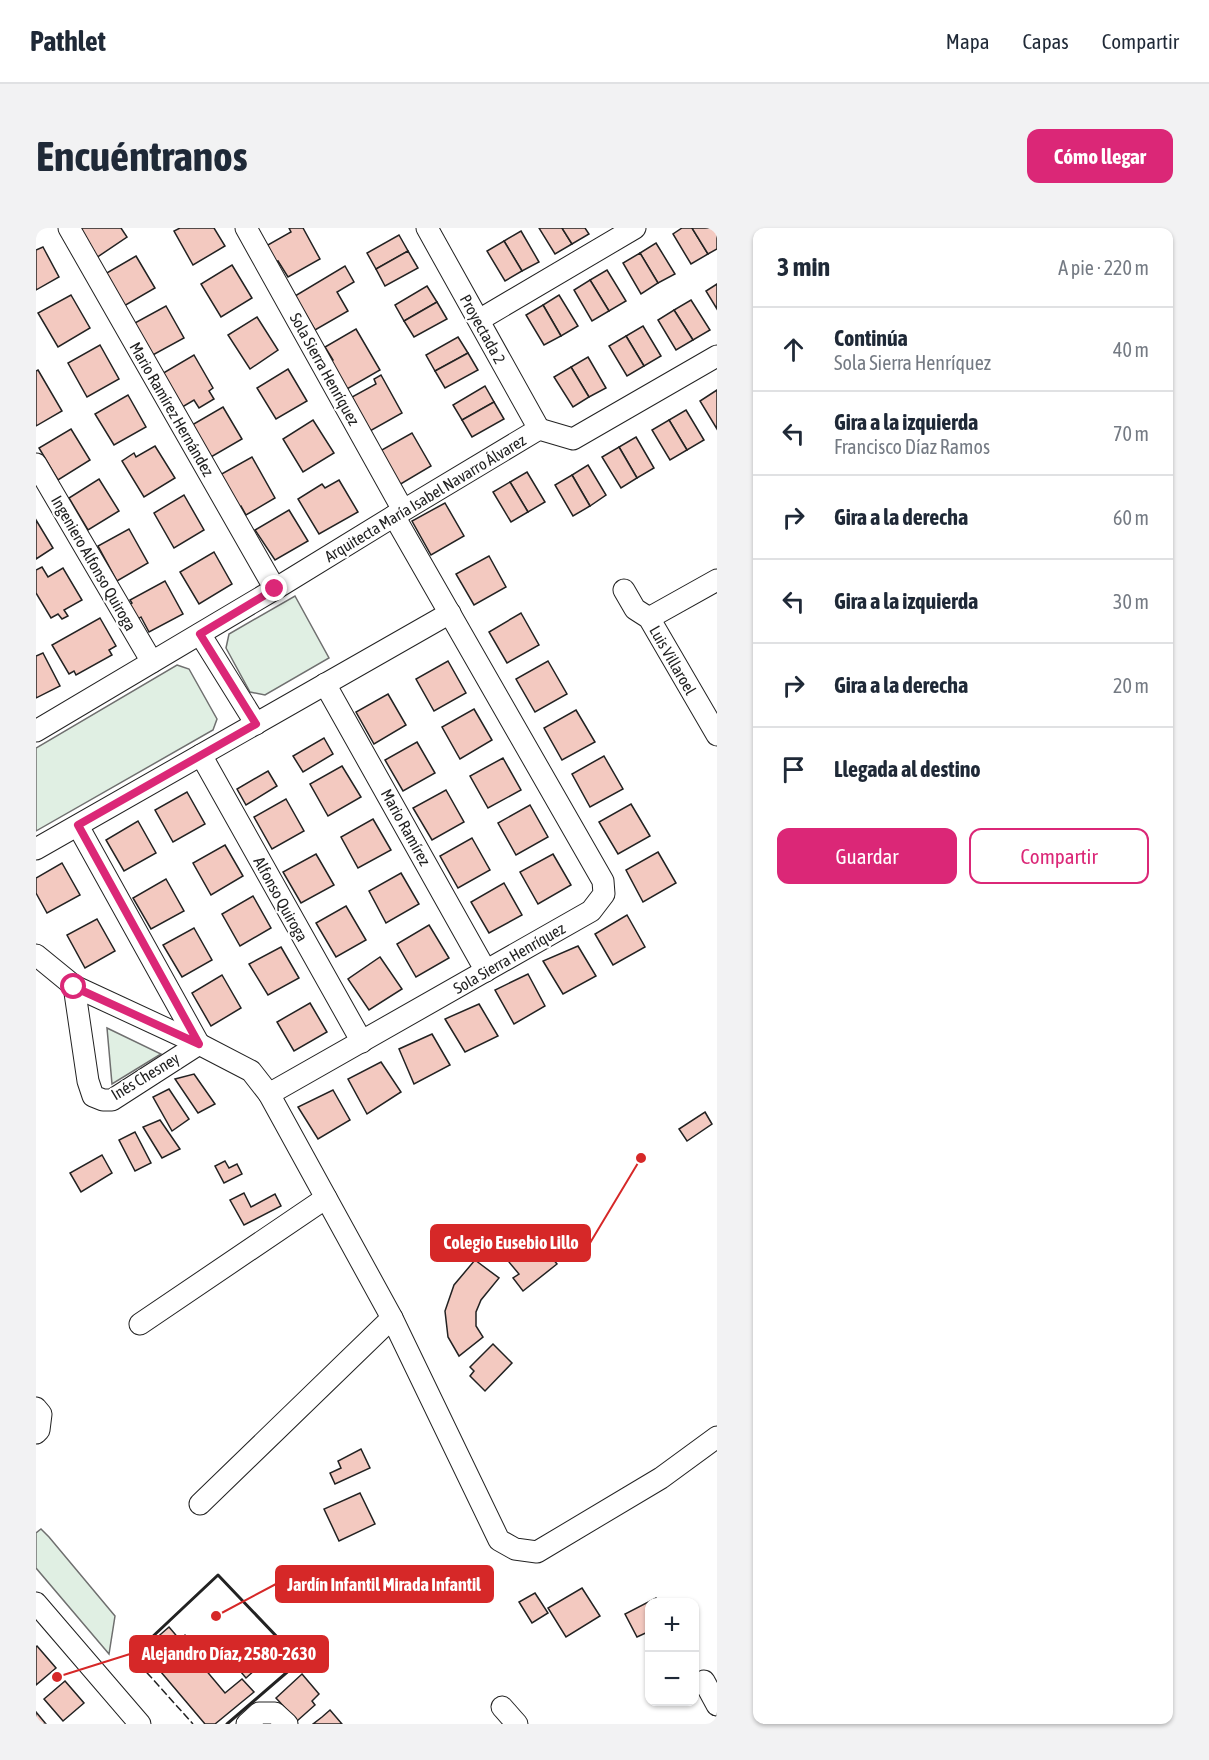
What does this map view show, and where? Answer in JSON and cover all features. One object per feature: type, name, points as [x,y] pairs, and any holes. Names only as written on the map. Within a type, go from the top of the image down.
[{"type":"street","name":"Mario Ramírez Hernández","points":[[69,228],[275,589]]},
{"type":"street","name":"Sola Sierra Henríquez","points":[[246,228],[450,613],[603,881],[604,894],[591,911],[269,1094]]},
{"type":"street","name":"Proyectada 2","points":[[427,228],[540,429]]},
{"type":"street","points":[[479,320],[635,228]]},
{"type":"street","name":"Arquitecta María Isabel Navarro Álvarez","points":[[36,731],[540,429],[573,439],[717,356]]},
{"type":"street","name":"Ingeniero Alfonso Quiroga","points":[[36,464],[152,662]]},
{"type":"street","points":[[649,618],[717,580]]},
{"type":"street","name":"Luis Villaroel","points":[[624,590],[635,609],[649,618],[717,735]]},
{"type":"street","points":[[36,849],[450,613]]},
{"type":"street","points":[[200,634],[256,724]]},
{"type":"street","name":"Mario Ramírez","points":[[325,684],[486,971]]},
{"type":"street","name":"Alfonso Quiroga","points":[[201,755],[362,1042]]},
{"type":"street","points":[[78,825],[199,1044]]},
{"type":"street","points":[[36,955],[74,987],[199,1044],[251,1071],[269,1094],[392,1318],[499,1540],[515,1550],[537,1552],[661,1478],[717,1437]]},
{"type":"street","name":"Inés Chesney","points":[[74,987],[88,1081],[93,1096],[103,1100],[112,1100],[199,1044]]},
{"type":"street","points":[[140,1324],[326,1198]]},
{"type":"street","points":[[200,1504],[392,1318]]},
{"type":"street","points":[[36,1408],[41,1414],[37,1431]]},
{"type":"street","points":[[36,1603],[130,1720]]},
{"type":"street","points":[[704,1681],[717,1705]]},
{"type":"street","points":[[502,1707],[517,1724]]},
{"type":"street","points":[[247,1724],[259,1713],[275,1713],[287,1724]]},
{"type":"green space","points":[[295,596],[329,658],[265,695],[250,692],[226,648],[229,634]]},
{"type":"green space","points":[[177,665],[189,669],[217,719],[213,730],[36,831],[36,748]]},
{"type":"green space","points":[[107,1028],[161,1054],[112,1084]]},
{"type":"green space","points":[[41,1529],[115,1616],[109,1654],[36,1568],[36,1533]]},
{"type":"building","points":[[76,228],[121,228],[127,237],[96,258]]},
{"type":"building","points":[[180,228],[214,228],[225,246],[193,265],[174,231]]},
{"type":"building","points":[[289,228],[303,228],[320,259],[288,277],[278,261],[275,262],[266,246],[291,232]]},
{"type":"building","points":[[539,228],[562,228],[572,244],[555,254]]},
{"type":"building","points":[[562,228],[585,228],[589,234],[572,244]]},
{"type":"building","points":[[682,228],[692,228],[708,254],[691,264],[673,234]]},
{"type":"building","points":[[692,228],[715,228],[717,249],[708,254]]},
{"type":"building","points":[[521,231],[539,262],[522,271],[504,241]]},
{"type":"building","points":[[399,235],[408,251],[376,269],[367,253]]},
{"type":"building","points":[[504,241],[522,271],[505,281],[487,251]]},
{"type":"building","points":[[656,243],[675,274],[658,283],[640,253]]},
{"type":"building","points":[[43,247],[59,277],[36,290],[36,250]]},
{"type":"building","points":[[408,251],[418,268],[385,286],[376,269]]},
{"type":"building","points":[[640,253],[658,283],[641,294],[623,263]]},
{"type":"building","points":[[136,256],[155,288],[124,306],[105,274]]},
{"type":"building","points":[[232,265],[252,298],[221,317],[201,284]]},
{"type":"building","points":[[345,266],[354,282],[337,292],[348,311],[315,330],[295,296]]},
{"type":"building","points":[[607,270],[626,301],[609,311],[590,280]]},
{"type":"building","points":[[590,280],[609,311],[592,321],[574,290]]},
{"type":"building","points":[[717,284],[717,309],[706,291]]},
{"type":"building","points":[[427,286],[437,302],[404,321],[395,305]]},
{"type":"building","points":[[71,295],[90,328],[58,347],[38,313]]},
{"type":"building","points":[[559,295],[578,326],[561,336],[543,305]]},
{"type":"building","points":[[691,300],[710,330],[693,340],[674,310]]},
{"type":"building","points":[[437,302],[447,319],[414,337],[404,321]]},
{"type":"building","points":[[543,305],[561,336],[544,345],[526,315]]},
{"type":"building","points":[[166,306],[184,338],[151,356],[133,324]]},
{"type":"building","points":[[674,310],[693,340],[676,350],[658,320]]},
{"type":"building","points":[[257,317],[278,350],[250,369],[228,335]]},
{"type":"building","points":[[643,326],[661,356],[644,366],[626,336]]},
{"type":"building","points":[[356,329],[380,370],[340,393],[324,365],[333,360],[325,347]]},
{"type":"building","points":[[626,336],[644,366],[627,376],[609,346]]},
{"type":"building","points":[[458,337],[468,353],[435,371],[426,355]]},
{"type":"building","points":[[100,345],[119,379],[87,397],[68,363]]},
{"type":"building","points":[[468,353],[478,370],[445,388],[435,371]]},
{"type":"building","points":[[194,355],[213,388],[209,391],[214,399],[199,408],[194,400],[179,409],[160,375]]},
{"type":"building","points":[[588,357],[606,388],[589,397],[571,367]]},
{"type":"building","points":[[571,367],[589,397],[573,407],[554,377]]},
{"type":"building","points":[[288,369],[307,401],[276,419],[257,388]]},
{"type":"building","points":[[38,370],[62,411],[36,426],[36,371]]},
{"type":"building","points":[[381,375],[402,413],[370,431],[352,397],[376,384],[374,379]]},
{"type":"building","points":[[485,386],[494,402],[462,420],[453,405]]},
{"type":"building","points":[[717,390],[717,429],[700,401]]},
{"type":"building","points":[[128,395],[146,427],[114,445],[95,414]]},
{"type":"building","points":[[494,402],[504,419],[472,437],[462,420]]},
{"type":"building","points":[[223,407],[242,439],[211,457],[192,425]]},
{"type":"building","points":[[686,410],[704,440],[687,450],[669,420]]},
{"type":"building","points":[[313,420],[334,453],[303,472],[283,439]]},
{"type":"building","points":[[669,420],[687,450],[670,460],[652,430]]},
{"type":"building","points":[[71,429],[90,460],[58,480],[39,448]]},
{"type":"building","points":[[412,433],[431,466],[399,485],[380,451]]},
{"type":"building","points":[[636,437],[654,468],[637,478],[619,447]]},
{"type":"building","points":[[155,446],[175,478],[144,497],[122,461],[134,453],[136,457]]},
{"type":"building","points":[[619,447],[637,478],[621,488],[602,457]]},
{"type":"building","points":[[252,457],[275,498],[246,515],[241,506],[237,509],[218,476]]},
{"type":"building","points":[[588,465],[606,495],[590,506],[572,475]]},
{"type":"building","points":[[527,472],[545,502],[528,512],[510,482]]},
{"type":"building","points":[[572,475],[590,506],[573,516],[555,485]]},
{"type":"building","points":[[99,479],[119,511],[88,530],[69,498]]},
{"type":"building","points":[[339,480],[358,512],[319,534],[298,499],[322,484],[325,488]]},
{"type":"building","points":[[510,482],[528,512],[511,522],[493,492]]},
{"type":"building","points":[[184,495],[204,530],[174,548],[154,513]]},
{"type":"building","points":[[445,503],[464,536],[431,555],[412,521]]},
{"type":"building","points":[[289,510],[308,541],[275,560],[255,530]]},
{"type":"building","points":[[36,520],[53,548],[36,559]]},
{"type":"building","points":[[129,529],[148,563],[117,581],[98,546]]},
{"type":"building","points":[[214,552],[232,584],[199,604],[180,572]]},
{"type":"building","points":[[489,556],[506,587],[474,605],[456,574]]},
{"type":"building","points":[[42,567],[48,577],[63,568],[82,600],[64,610],[68,616],[62,619],[58,614],[51,618],[36,593],[36,570]]},
{"type":"building","points":[[165,581],[183,614],[149,632],[141,617],[135,621],[125,607],[132,603],[130,600]]},
{"type":"building","points":[[521,613],[539,645],[507,663],[489,632]]},
{"type":"building","points":[[100,618],[116,646],[109,650],[112,655],[76,675],[74,671],[69,674],[52,645]]},
{"type":"building","points":[[43,653],[60,686],[36,698],[36,656]]},
{"type":"building","points":[[448,661],[466,693],[434,711],[416,679]]},
{"type":"building","points":[[548,661],[567,694],[535,712],[516,679]]},
{"type":"building","points":[[388,694],[406,725],[374,744],[356,712]]},
{"type":"building","points":[[474,709],[492,740],[460,759],[442,727]]},
{"type":"building","points":[[576,710],[595,742],[562,760],[544,728]]},
{"type":"building","points":[[324,738],[333,754],[303,772],[293,756]]},
{"type":"building","points":[[417,742],[435,773],[403,791],[385,760]]},
{"type":"building","points":[[604,756],[623,789],[590,807],[572,774]]},
{"type":"building","points":[[503,758],[521,790],[488,808],[470,776]]},
{"type":"building","points":[[342,766],[361,797],[328,816],[310,784]]},
{"type":"building","points":[[268,771],[277,786],[246,805],[237,789]]},
{"type":"building","points":[[446,790],[464,822],[432,840],[413,808]]},
{"type":"building","points":[[187,792],[205,824],[173,842],[155,810]]},
{"type":"building","points":[[286,799],[304,831],[272,849],[254,817]]},
{"type":"building","points":[[631,804],[650,836],[618,854],[599,822]]},
{"type":"building","points":[[530,805],[548,837],[516,855],[498,823]]},
{"type":"building","points":[[373,819],[391,850],[358,868],[341,837]]},
{"type":"building","points":[[138,821],[156,853],[124,871],[106,840]]},
{"type":"building","points":[[472,838],[490,870],[458,888],[440,856]]},
{"type":"building","points":[[225,845],[243,876],[211,895],[193,863]]},
{"type":"building","points":[[658,852],[676,883],[643,902],[626,870]]},
{"type":"building","points":[[316,854],[334,885],[301,903],[283,872]]},
{"type":"building","points":[[553,854],[571,885],[538,904],[520,872]]},
{"type":"building","points":[[62,863],[80,895],[47,913],[36,893],[36,878]]},
{"type":"building","points":[[401,873],[419,904],[386,923],[369,891]]},
{"type":"building","points":[[166,879],[184,911],[151,929],[133,898]]},
{"type":"building","points":[[504,883],[522,915],[489,933],[471,902]]},
{"type":"building","points":[[253,896],[271,928],[240,946],[222,914]]},
{"type":"building","points":[[346,906],[366,940],[336,957],[316,923]]},
{"type":"building","points":[[627,915],[645,947],[613,965],[595,934]]},
{"type":"building","points":[[97,919],[115,951],[85,968],[67,935]]},
{"type":"building","points":[[429,925],[449,958],[416,977],[397,944]]},
{"type":"building","points":[[194,928],[212,960],[182,977],[163,945]]},
{"type":"building","points":[[578,946],[596,976],[563,994],[543,961]]},
{"type":"building","points":[[281,947],[299,978],[268,995],[249,964]]},
{"type":"building","points":[[380,957],[402,989],[369,1010],[348,979]]},
{"type":"building","points":[[528,974],[545,1006],[514,1024],[495,990]]},
{"type":"building","points":[[222,975],[241,1008],[211,1026],[192,993]]},
{"type":"building","points":[[310,1003],[327,1032],[294,1051],[277,1022]]},
{"type":"building","points":[[479,1004],[498,1036],[465,1052],[445,1019]]},
{"type":"building","points":[[432,1034],[450,1065],[414,1084],[399,1049]]},
{"type":"building","points":[[381,1062],[401,1092],[367,1114],[348,1079]]},
{"type":"building","points":[[194,1074],[215,1104],[198,1113],[175,1079]]},
{"type":"building","points":[[169,1089],[189,1119],[172,1131],[153,1097]]},
{"type":"building","points":[[333,1090],[350,1120],[318,1139],[298,1107]]},
{"type":"building","points":[[705,1112],[712,1124],[687,1141],[679,1129]]},
{"type":"building","points":[[160,1120],[180,1149],[162,1158],[143,1127]]},
{"type":"building","points":[[135,1132],[151,1163],[135,1171],[119,1140]]},
{"type":"building","points":[[102,1155],[112,1173],[81,1192],[70,1173]]},
{"type":"building","points":[[225,1161],[229,1168],[237,1164],[242,1174],[224,1183],[215,1166]]},
{"type":"building","points":[[244,1193],[251,1207],[275,1194],[281,1206],[244,1225],[230,1200]]},
{"type":"building","points":[[532,1233],[557,1264],[523,1291],[513,1278],[519,1274],[504,1256]]},
{"type":"building","points":[[475,1260],[499,1278],[481,1300],[476,1312],[476,1326],[483,1337],[459,1356],[448,1337],[445,1311],[454,1285]]},
{"type":"building","points":[[493,1344],[512,1363],[485,1391],[470,1376],[474,1371],[470,1367]]},
{"type":"building","points":[[361,1449],[370,1468],[335,1484],[330,1473],[341,1468],[338,1461]]},
{"type":"building","points":[[360,1493],[375,1524],[339,1541],[324,1509]]},
{"type":"building","points":[[582,1588],[600,1616],[566,1637],[548,1608]]},
{"type":"building","points":[[535,1593],[548,1613],[532,1623],[519,1602]]},
{"type":"building","points":[[645,1604],[645,1633],[637,1637],[625,1614]]},
{"type":"building","points":[[169,1627],[180,1640],[185,1635],[199,1651],[194,1656],[225,1693],[242,1679],[254,1692],[215,1724],[205,1724],[150,1659],[153,1656],[146,1647]]},
{"type":"building","points":[[244,1637],[264,1662],[246,1678],[225,1653]]},
{"type":"building","points":[[36,1647],[56,1668],[36,1685]]},
{"type":"building","points":[[302,1674],[319,1694],[312,1701],[315,1705],[297,1721],[276,1698]]},
{"type":"building","points":[[65,1681],[84,1703],[63,1721],[44,1699]]},
{"type":"building","points":[[330,1710],[342,1724],[313,1724],[322,1717]]},
{"type":"building","points":[[36,1712],[46,1724],[36,1724]]},
{"type":"fence","points":[[132,1656],[193,1724]]},
{"type":"wall","points":[[132,1656],[218,1575],[300,1661],[227,1724]]},
{"type":"place","name":"Colegio Eusebio Lillo","points":[[641,1158]]},
{"type":"place","name":"Jardín Infantil Mirada Infantil","points":[[216,1616]]},
{"type":"place","name":"Alejandro Díaz, 2580-2630","points":[[57,1677]]},
{"type":"route","points":[[74,987],[199,1044],[78,825],[256,724],[200,634],[275,589]]}]
